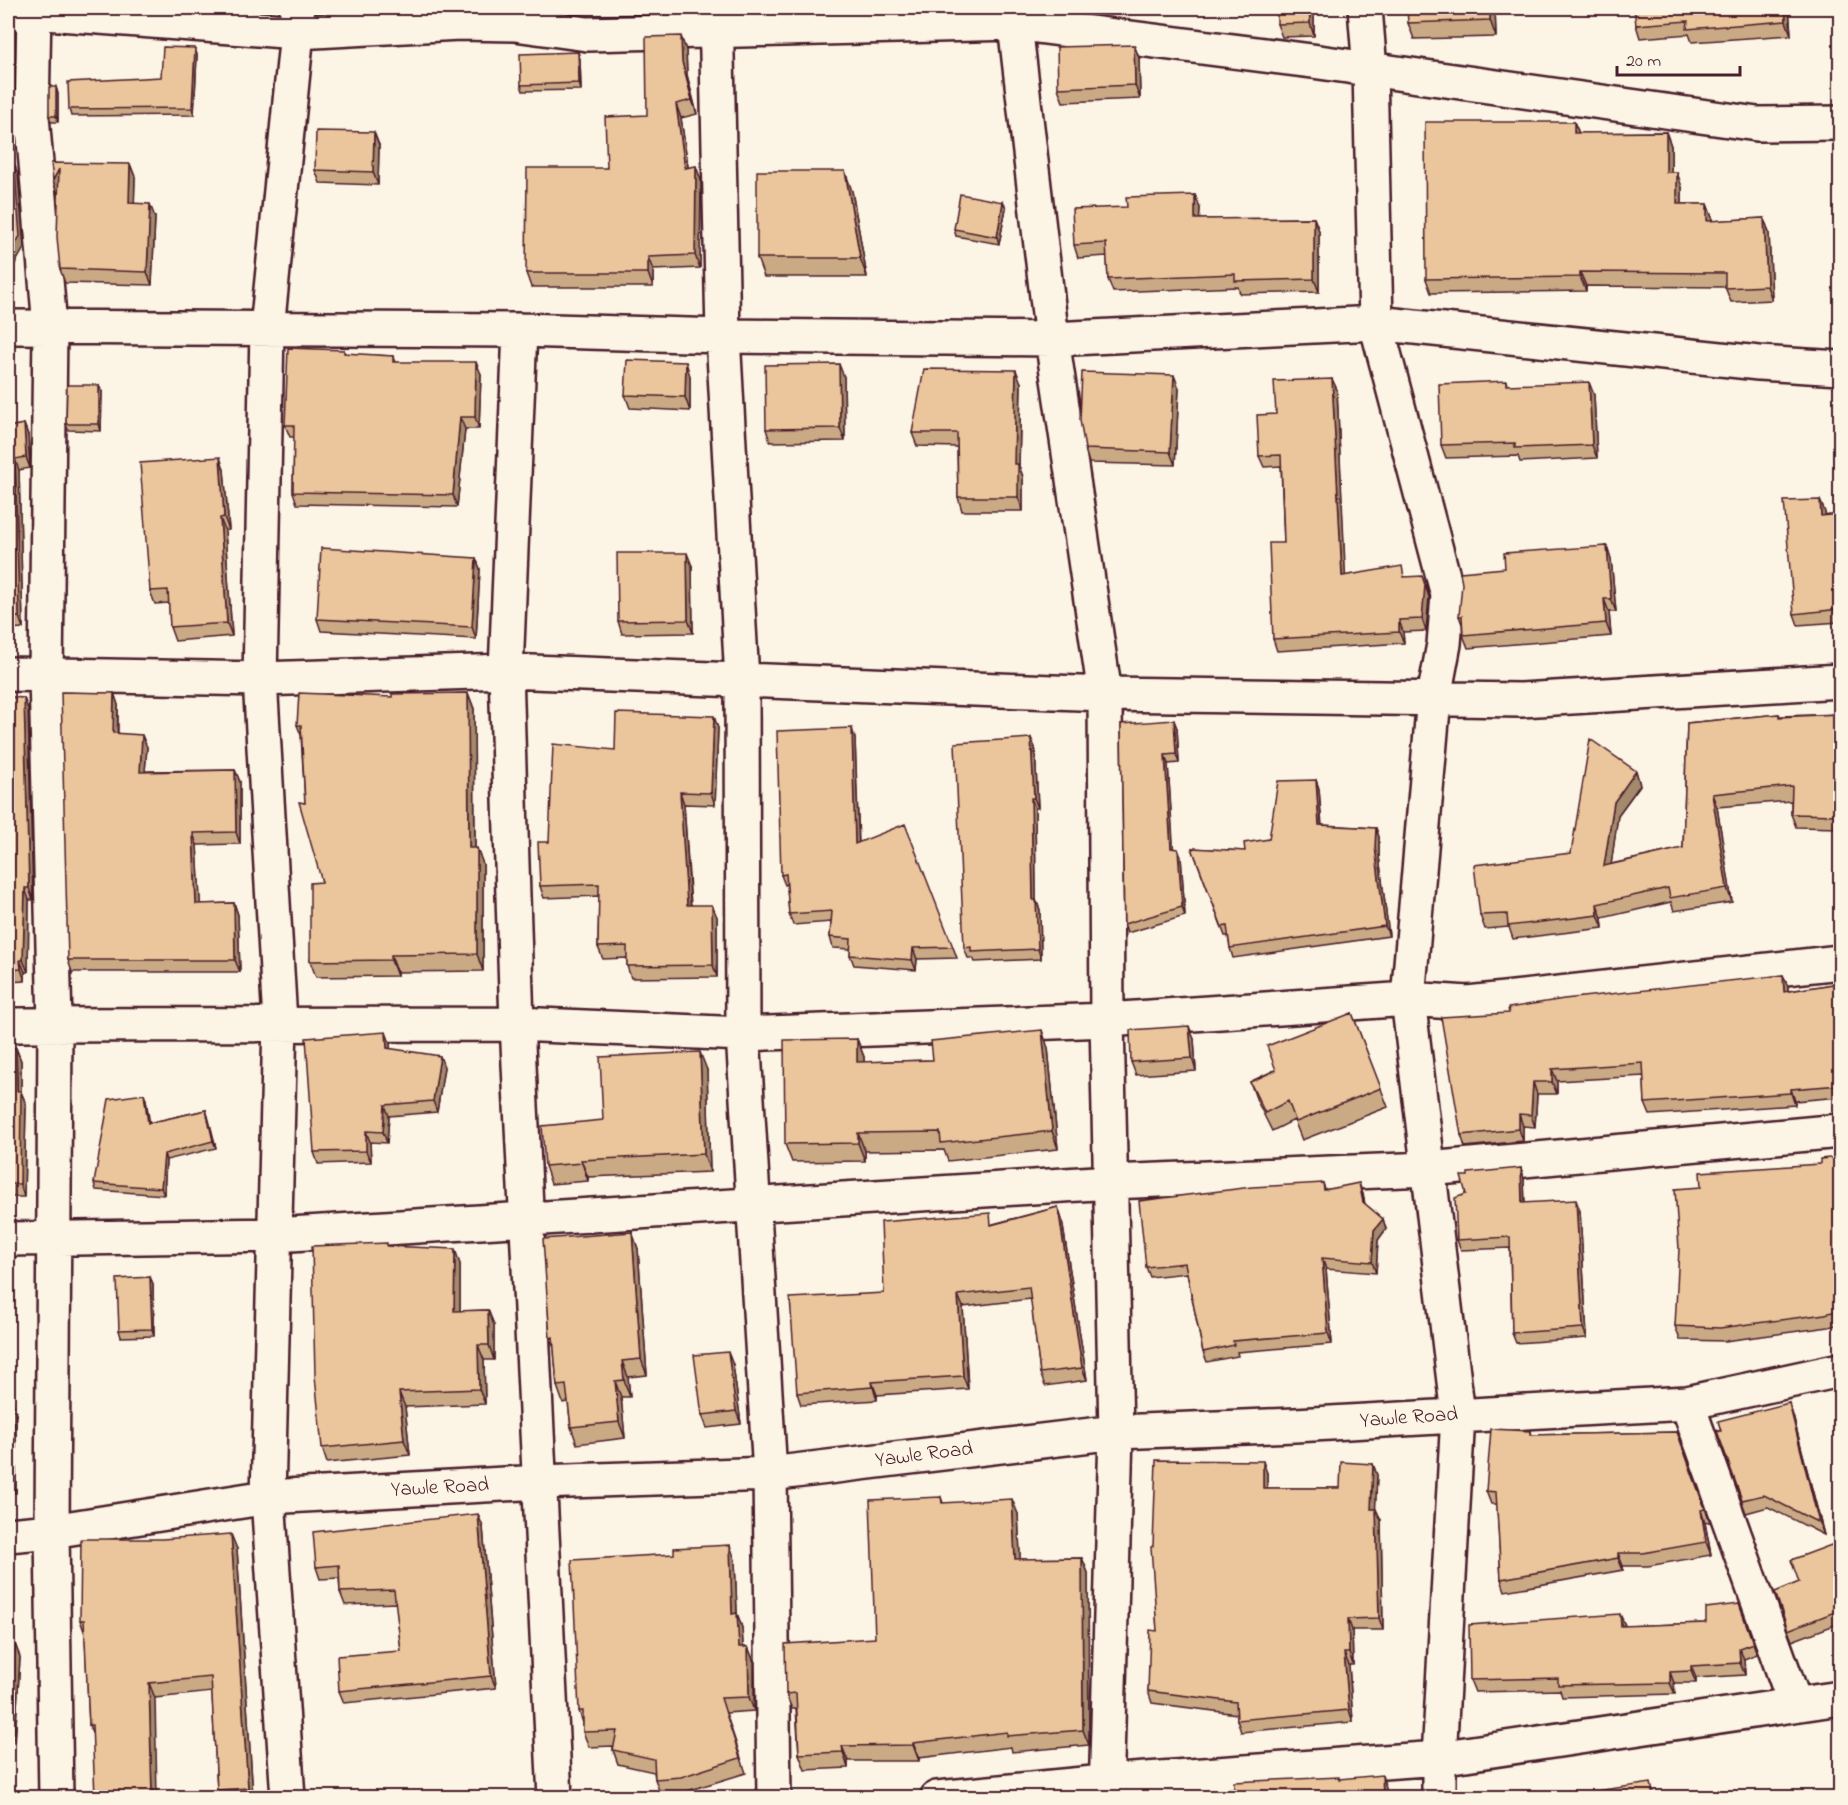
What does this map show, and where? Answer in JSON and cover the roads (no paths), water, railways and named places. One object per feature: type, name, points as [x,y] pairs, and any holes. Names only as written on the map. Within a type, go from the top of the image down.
[{"type":"street","points":[[1365,8],[1370,70],[1376,323],[1448,595],[1444,644],[1434,697],[1408,999],[1458,1415],[1439,1758],[1439,1797]]},
{"type":"street","points":[[56,1797],[52,1532],[55,1024],[46,676],[50,327],[25,11],[515,24],[587,34],[717,19],[1013,15],[1370,70],[1757,124],[1840,123]]},
{"type":"street","points":[[1013,15],[1052,339],[1105,694],[1107,1020],[1116,1432],[1105,1790]]},
{"type":"street","points":[[717,19],[723,336],[742,680],[743,1034],[770,1474],[774,1797]]},
{"type":"street","points":[[288,1797],[268,1497],[280,1022],[260,679],[267,329],[297,20]]},
{"type":"street","points":[[8,327],[520,330],[723,336],[1052,339],[1376,323],[1759,363],[1840,368]]},
{"type":"street","points":[[520,330],[506,671],[517,1024],[555,1797]]},
{"type":"street","points":[[8,674],[260,679],[506,671],[1105,694],[1521,700],[1840,681]]},
{"type":"street","points":[[8,1025],[280,1022],[517,1024],[743,1034],[1107,1020],[1408,999],[1468,1003],[1840,962]]},
{"type":"street","points":[[8,1239],[275,1235],[526,1217],[1111,1182],[1428,1169],[1840,1131]]},
{"type":"street","name":"Yawle Road","points":[[8,1535],[52,1532],[268,1497],[540,1482],[770,1474],[1116,1432],[1295,1425],[1687,1403],[1840,1371]]},
{"type":"street","points":[[1687,1403],[1795,1704]]},
{"type":"street","points":[[937,1797],[1105,1790],[1439,1758],[1840,1698]]}]
